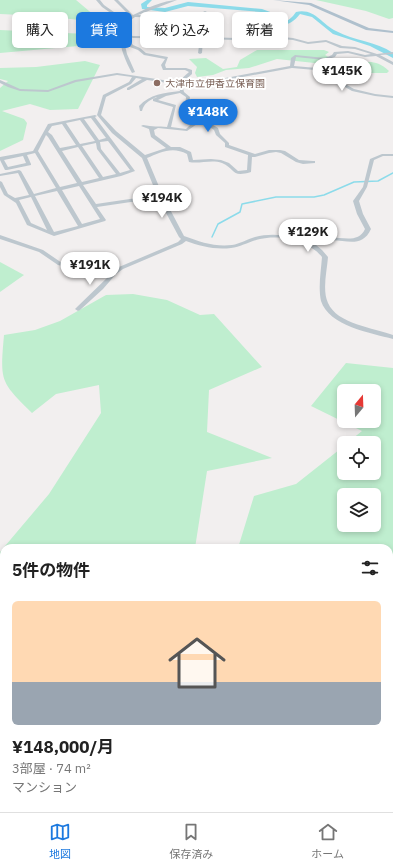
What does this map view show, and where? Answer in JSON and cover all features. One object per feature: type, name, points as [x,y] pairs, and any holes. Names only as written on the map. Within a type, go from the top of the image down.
[{"type":"main road","points":[[275,0],[310,4],[368,29],[393,32]]},
{"type":"street","points":[[98,0],[112,12]]},
{"type":"street","points":[[116,0],[133,16],[140,16]]},
{"type":"street","points":[[133,16],[175,0]]},
{"type":"street","points":[[224,39],[262,36],[294,39],[308,43],[326,41],[341,47],[356,48],[377,55],[393,64]]},
{"type":"street","points":[[123,48],[133,72]]},
{"type":"street","points":[[132,48],[142,51],[145,54],[167,58],[163,65],[164,69],[186,69],[191,71],[191,73],[181,80],[182,90]]},
{"type":"street","points":[[200,48],[200,53]]},
{"type":"street","points":[[292,67],[292,58],[295,56],[325,59],[334,56],[334,53],[343,51],[365,56],[393,53]]},
{"type":"street","points":[[141,110],[141,106],[150,98],[292,67],[316,69],[353,90],[393,97]]},
{"type":"street","points":[[0,80],[9,86],[20,90],[43,91],[53,90],[75,81],[110,74],[123,74],[163,81],[182,90],[188,97],[187,108],[216,129],[218,134],[227,143],[226,146],[255,156],[266,152],[275,151],[284,153],[289,158],[299,162],[313,162]]},
{"type":"street","points":[[99,115],[103,98],[130,83],[134,78]]},
{"type":"street","points":[[106,95],[122,92],[147,78]]},
{"type":"street","points":[[166,94],[154,100],[176,106],[169,128]]},
{"type":"street","points":[[24,154],[29,164],[7,169],[1,159],[36,151],[50,125],[99,115]]},
{"type":"street","points":[[99,115],[114,132],[144,157],[160,196],[179,234],[185,238],[218,247],[235,246],[255,239],[269,237],[298,240],[313,245],[322,252],[325,257],[325,303],[331,313],[351,324],[393,338]]},
{"type":"street","points":[[14,200],[133,172],[92,116]]},
{"type":"street","points":[[81,118],[98,141],[99,149],[119,175]]},
{"type":"street","points":[[143,126],[151,129],[158,127],[187,130],[195,124],[203,121]]},
{"type":"street","points":[[63,122],[102,179]]},
{"type":"street","points":[[151,129],[153,136],[169,148]]},
{"type":"street","points":[[0,182],[6,195],[18,202],[29,224],[52,233],[81,227],[103,220],[50,136],[46,133]]},
{"type":"street","points":[[58,150],[109,139]]},
{"type":"street","points":[[144,157],[169,148],[185,150],[189,153],[191,160],[223,162],[234,172],[238,173],[250,171],[250,155]]},
{"type":"street","points":[[36,151],[81,227]]},
{"type":"street","points":[[315,244],[326,239],[360,239],[367,233],[368,229],[360,214],[356,201],[365,187],[372,159],[382,155],[393,155]]},
{"type":"street","points":[[13,156],[18,166]]},
{"type":"street","points":[[0,175],[19,171],[52,233]]},
{"type":"street","points":[[94,206],[160,196]]},
{"type":"street","points":[[0,237],[41,251],[60,264],[94,272],[114,273]]},
{"type":"street","points":[[78,309],[89,297],[100,289],[114,273],[121,268],[180,242],[185,238]]},
{"type":"green space","points":[[0,0],[76,0],[90,12],[76,12],[76,20],[68,19],[68,12],[12,12],[12,15],[0,14]]},
{"type":"green space","points":[[316,0],[393,0],[393,18],[389,19],[366,11]]},
{"type":"green space","points":[[0,30],[12,31],[12,48],[56,48],[0,53]]},
{"type":"green space","points":[[68,33],[76,33],[76,46],[68,47]]},
{"type":"green space","points":[[257,50],[324,50],[329,52],[325,55],[335,61],[349,64],[366,62],[377,63],[389,71],[387,73],[352,73],[337,70],[324,64],[277,59],[249,68],[226,70],[213,75],[197,77],[195,73],[197,67],[189,59],[206,58],[223,69],[237,67],[240,60]]},
{"type":"green space","points":[[85,61],[100,65],[78,109],[50,110],[30,104],[2,111],[24,119],[27,123],[23,140],[0,151],[0,88],[8,81],[0,79],[0,68],[36,67]]},
{"type":"green space","points":[[0,262],[24,275],[0,292]]},
{"type":"green space","points":[[133,294],[167,300],[200,315],[214,314],[262,367],[209,390],[207,432],[272,458],[207,471],[196,544],[7,544],[49,494],[101,413],[99,385],[56,394],[32,413],[8,387],[4,380],[2,363],[4,335],[35,330],[60,321],[106,295]]},
{"type":"green space","points":[[346,363],[393,368],[393,544],[239,544],[254,496],[296,484],[337,452],[337,480],[381,480],[381,436],[356,436],[362,431],[356,428],[381,428],[381,384],[337,384],[337,419],[311,406]]},
{"type":"waterway","points":[[150,0],[144,4],[144,8],[165,10],[188,4],[262,11],[271,14],[275,22],[282,24],[291,21],[298,13],[304,12],[314,16],[335,33],[379,47],[393,56]]},
{"type":"waterway","points":[[212,237],[218,224],[240,212],[242,204],[276,197],[314,197],[324,195],[354,182],[378,181],[393,173]]},
{"type":"place","name":"大津市立伊香立保育園","points":[[157,83]]}]
